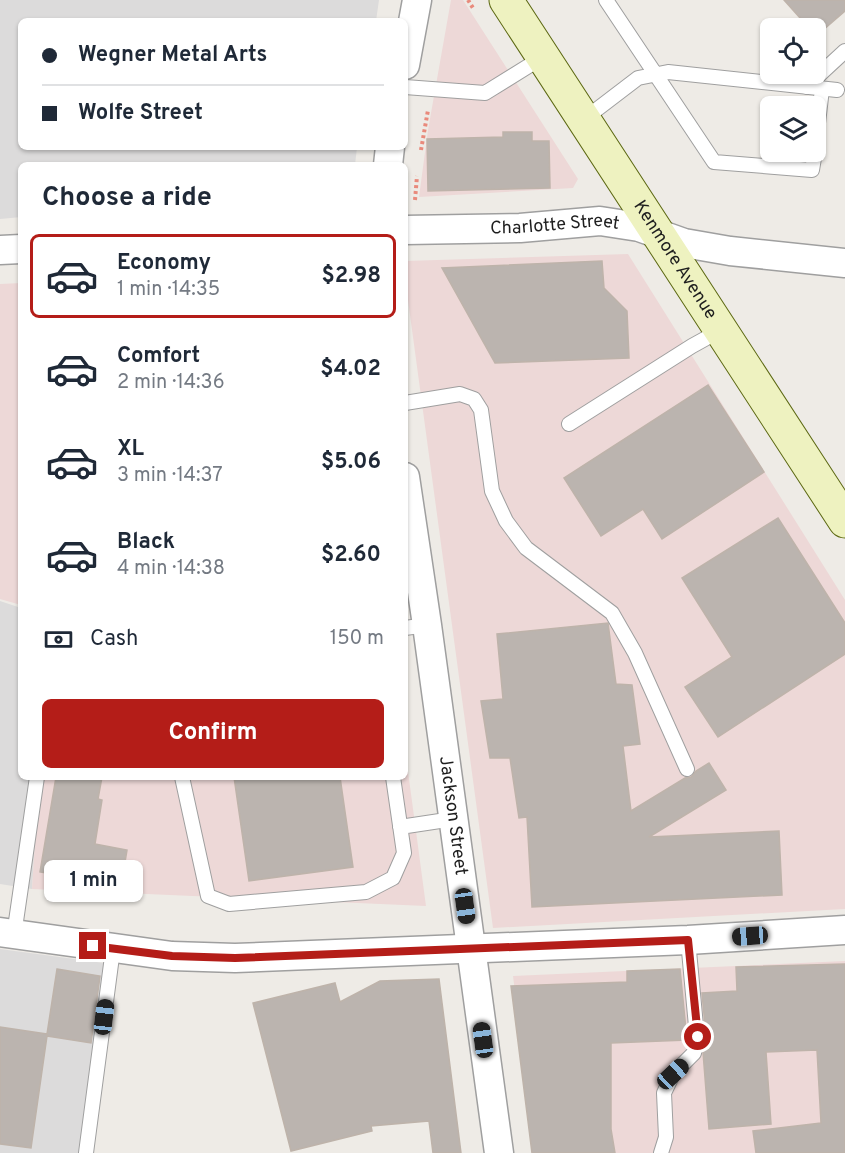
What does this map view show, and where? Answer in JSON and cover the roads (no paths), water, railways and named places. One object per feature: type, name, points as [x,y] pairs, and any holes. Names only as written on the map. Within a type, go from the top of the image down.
[{"type":"street","points":[[408,49],[417,0]]},
{"type":"street","name":"Kenmore Avenue","points":[[506,0],[845,521]]},
{"type":"street","name":"Charlotte Street","points":[[408,230],[520,228],[600,221],[639,227],[684,243],[730,251],[845,263]]},
{"type":"street","points":[[0,250],[18,249]]},
{"type":"street","name":"Jackson Street","points":[[409,525],[416,627],[453,819],[499,1153]]},
{"type":"street","points":[[7,933],[172,956],[235,958],[688,940],[845,930]]},
{"type":"lane","points":[[606,0],[714,162],[812,170],[813,162]]},
{"type":"lane","points":[[806,87],[845,51]]},
{"type":"lane","points":[[408,87],[485,93],[543,57]]},
{"type":"lane","points":[[583,120],[638,78],[668,72],[837,90]]},
{"type":"lane","points":[[821,96],[822,88]]},
{"type":"lane","points":[[569,424],[721,330]]},
{"type":"lane","points":[[408,403],[460,394],[474,399],[481,410],[492,491],[506,521],[526,548],[612,613],[635,653],[687,770]]},
{"type":"lane","points":[[7,933],[36,780]]},
{"type":"lane","points":[[183,780],[208,896],[229,904],[366,892],[393,878],[405,854],[393,780]]},
{"type":"lane","points":[[400,827],[453,819]]},
{"type":"lane","points":[[661,1153],[666,1137],[664,1093],[673,1074],[694,1053],[698,1037],[688,940]]},
{"type":"lane","points":[[86,1153],[113,949]]}]
